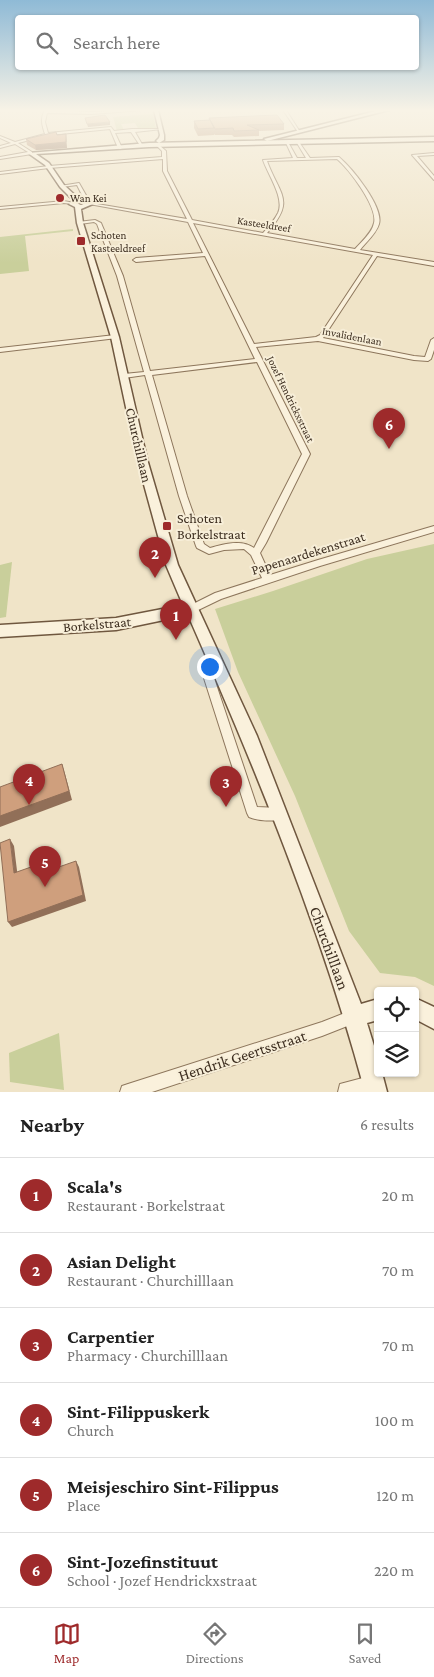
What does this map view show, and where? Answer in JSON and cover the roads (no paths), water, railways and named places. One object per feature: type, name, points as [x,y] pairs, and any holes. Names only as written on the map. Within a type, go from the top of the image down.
[{"type":"street","points":[[41,161],[49,167],[76,203]]},
{"type":"street","points":[[0,173],[126,161]]},
{"type":"street","name":"Jozef Hendrickxstraat","points":[[164,161],[165,171],[306,454],[262,543],[255,553]]},
{"type":"street","points":[[264,234],[278,220],[284,208],[265,161]]},
{"type":"street","points":[[342,161],[372,202],[377,215],[378,222],[357,250]]},
{"type":"street","points":[[419,161],[434,179]]},
{"type":"street","points":[[62,186],[78,184],[85,196]]},
{"type":"street","points":[[0,208],[64,202],[76,203],[87,200],[92,202],[91,204]]},
{"type":"street","name":"Churchilllaan","points":[[76,203],[80,223],[115,337],[142,459],[172,565],[250,736],[355,1016],[375,1088],[346,1090],[346,1092]]},
{"type":"street","name":"Kasteeldreef","points":[[91,204],[434,264]]},
{"type":"street","name":"Churchilllaan","points":[[80,223],[95,221],[99,223],[120,276],[195,537],[200,546],[209,551],[224,547],[246,546],[255,553]]},
{"type":"street","points":[[136,260],[207,254]]},
{"type":"street","points":[[318,338],[322,336],[376,254]]},
{"type":"street","points":[[0,350],[115,337]]},
{"type":"street","name":"Invalidenlaan","points":[[252,346],[318,338],[414,358],[428,358],[434,340]]},
{"type":"street","points":[[124,376],[260,360]]},
{"type":"street","name":"Papenaardekenstraat","points":[[192,609],[218,596],[266,580],[434,529]]},
{"type":"street","points":[[255,553],[266,580]]},
{"type":"street","name":"Borkelstraat","points":[[0,631],[116,624],[192,609]]},
{"type":"street","points":[[216,661],[208,675],[253,814],[280,814]]},
{"type":"street","points":[[355,1016],[374,1010]]},
{"type":"street","points":[[419,1010],[434,1018]]},
{"type":"street","name":"Hendrik Geertsstraat","points":[[128,1092],[322,1029],[355,1016]]},
{"type":"place","name":"Wan Kei","points":[[60,198]]},
{"type":"place","name":"Schoten Kasteeldreef","points":[[81,241]]},
{"type":"place","name":"Sint-Jozefinstituut","points":[[389,449]]},
{"type":"place","name":"Schoten Borkelstraat","points":[[167,526]]},
{"type":"place","name":"Asian Delight","points":[[155,578]]},
{"type":"place","name":"Scala's","points":[[176,640]]},
{"type":"place","name":"Sint-Filippuskerk","points":[[29,805]]},
{"type":"place","name":"Carpentier","points":[[226,807]]},
{"type":"place","name":"Meisjeschiro Sint-Filippus","points":[[45,887]]}]
